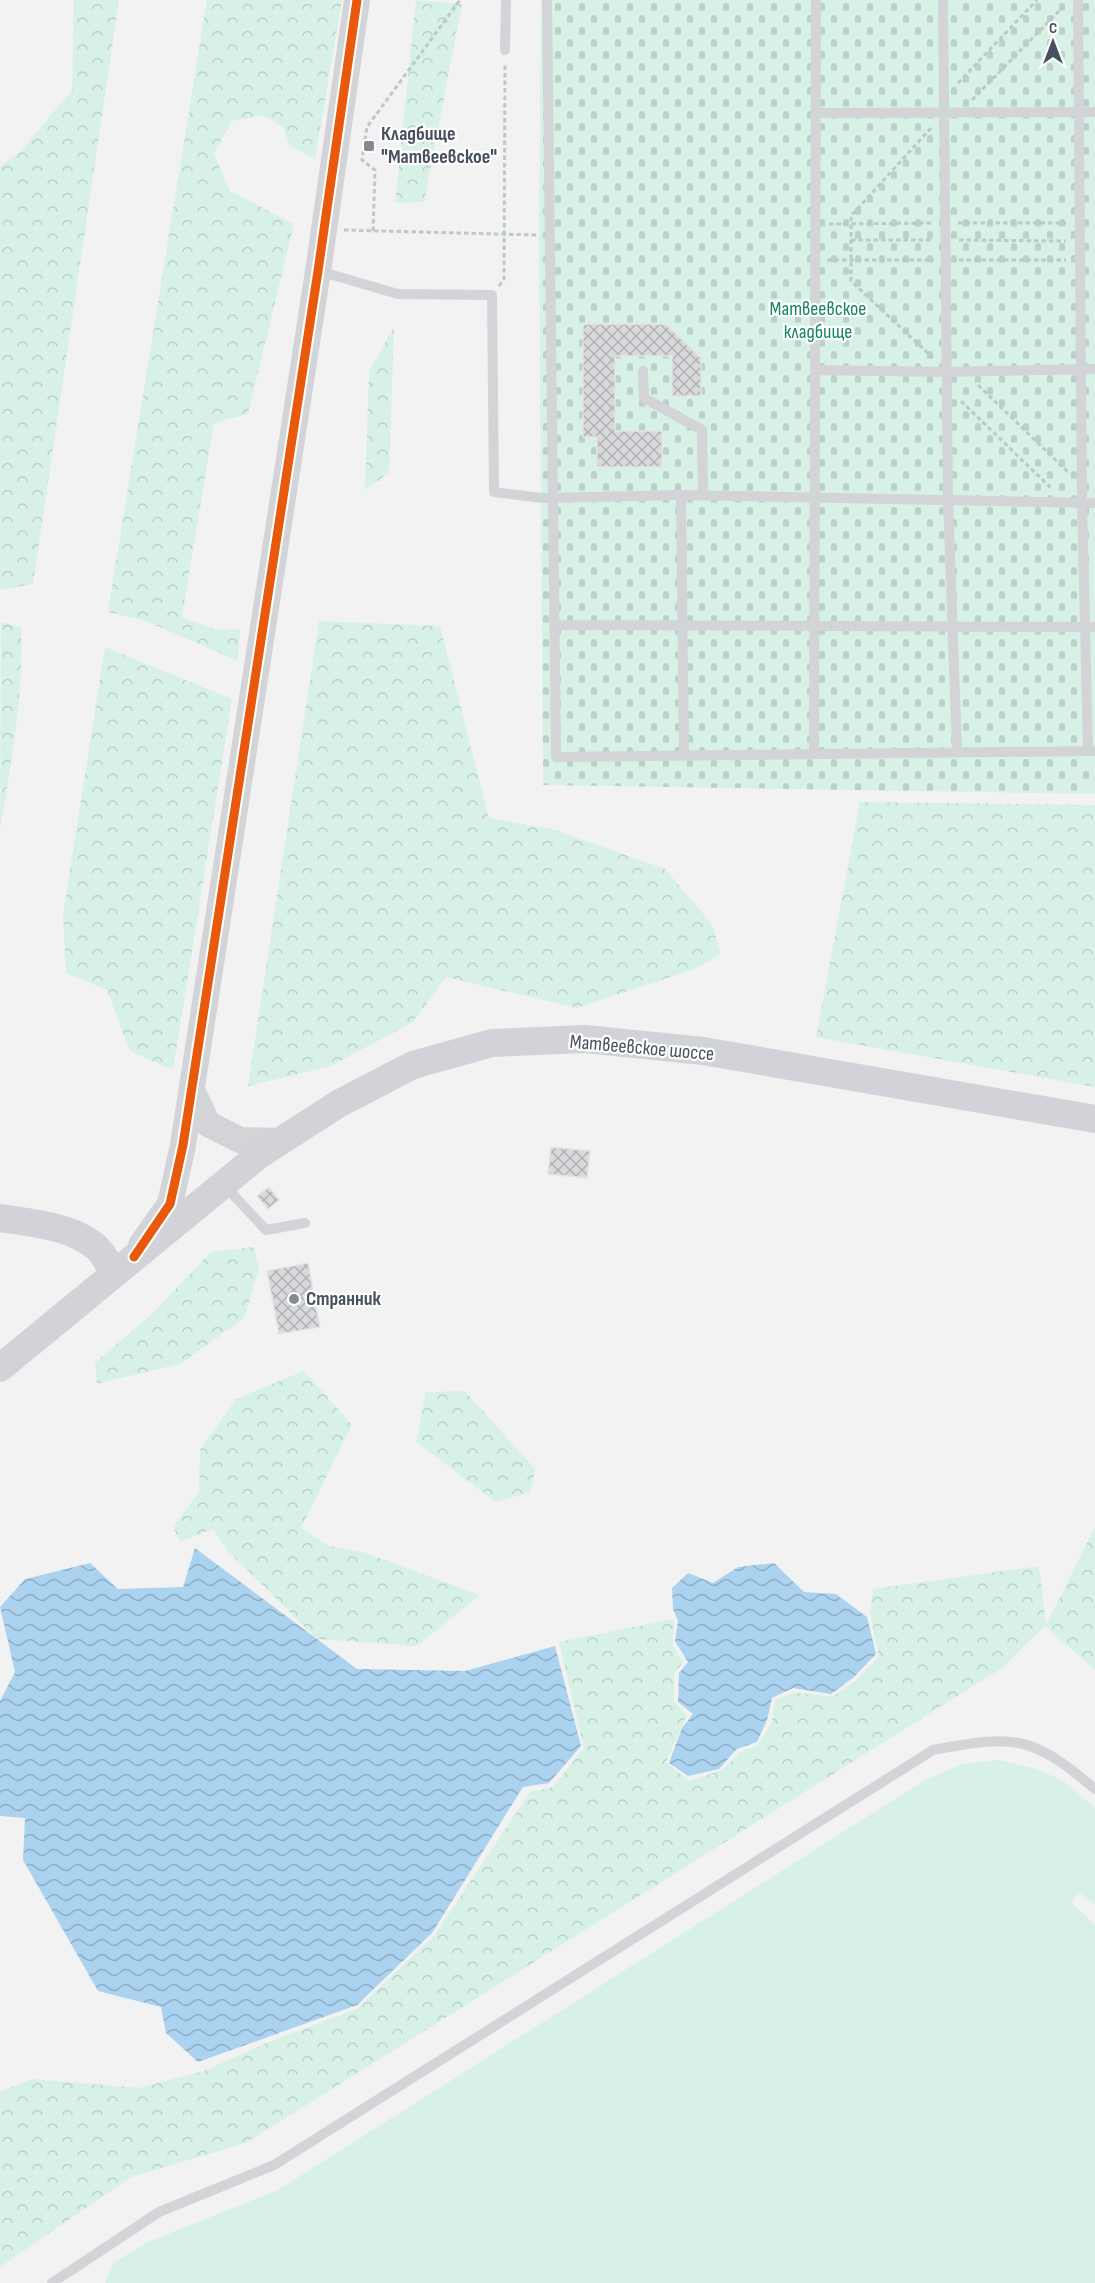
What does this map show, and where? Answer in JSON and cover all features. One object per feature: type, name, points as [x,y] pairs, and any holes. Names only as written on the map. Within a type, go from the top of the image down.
[{"type":"main road","name":"Матвеевское шоссе","points":[[0,1368],[223,1184],[280,1141],[338,1104],[413,1065],[492,1043],[585,1039],[703,1051],[1095,1119]]},
{"type":"main road","points":[[0,1218],[39,1224],[80,1236],[124,1265]]},
{"type":"street","points":[[124,1265],[170,1204],[183,1145],[318,271],[357,0]]},
{"type":"street","points":[[192,1090],[208,1124],[240,1140],[280,1141]]},
{"type":"lane","points":[[505,50],[506,0]]},
{"type":"lane","points":[[547,0],[556,758],[1092,751],[1090,627],[1082,502],[1078,0]]},
{"type":"lane","points":[[814,754],[816,0]]},
{"type":"lane","points":[[943,0],[948,500],[957,752]]},
{"type":"lane","points":[[816,113],[1095,112]]},
{"type":"lane","points":[[318,271],[398,294],[492,295],[494,492],[553,497],[681,495],[1095,503]]},
{"type":"lane","points":[[815,370],[946,372],[1095,369]]},
{"type":"lane","points":[[643,371],[644,398],[702,430],[703,496]]},
{"type":"lane","points":[[681,495],[684,756]]},
{"type":"lane","points":[[554,625],[1090,627]]},
{"type":"lane","points":[[223,1184],[266,1230],[304,1223]]},
{"type":"lane","points":[[52,2283],[159,2212],[274,2165],[933,1750],[991,1740],[1030,1744],[1061,1760],[1095,1789]]},
{"type":"path","points":[[373,231],[375,170],[362,160],[367,127],[460,0]]},
{"type":"path","points":[[944,98],[1037,0]]},
{"type":"path","points":[[959,112],[1069,0]]},
{"type":"path","points":[[492,295],[504,279],[505,50]]},
{"type":"path","points":[[944,113],[851,216],[851,281],[946,372]]},
{"type":"path","points":[[324,229],[549,235]]},
{"type":"path","points":[[851,240],[1079,241]]},
{"type":"path","points":[[964,371],[1082,485]]},
{"type":"path","points":[[947,387],[1066,502]]},
{"type":"green space","points":[[74,0],[119,0],[33,584],[0,590],[0,166],[20,152],[72,90]]},
{"type":"green space","points":[[207,0],[342,0],[315,159],[290,146],[283,127],[262,115],[232,121],[214,154],[230,191],[294,224],[248,414],[214,423],[182,617],[216,630],[240,629],[238,661],[146,621],[108,612]]},
{"type":"green space","points":[[416,0],[462,4],[424,202],[395,203]]},
{"type":"green space","name":"Матвеевское кладбище","points":[[541,0],[1095,0],[1095,794],[543,785],[539,235]]},
{"type":"green space","points":[[394,327],[389,473],[365,490],[369,371]]},
{"type":"green space","points":[[319,621],[440,626],[489,818],[552,829],[665,869],[711,923],[721,954],[695,969],[577,1008],[446,977],[413,1022],[331,1066],[248,1086]]},
{"type":"green space","points":[[1,622],[21,627],[21,678],[16,729],[0,830]]},
{"type":"green space","points":[[105,647],[232,699],[173,1070],[130,1051],[107,990],[66,973],[63,915]]},
{"type":"green space","points":[[860,802],[1095,805],[1095,1087],[816,1037]]},
{"type":"green space","points":[[254,1247],[259,1269],[244,1318],[182,1363],[97,1384],[95,1363],[152,1314],[211,1252]]},
{"type":"green space","points":[[304,1371],[352,1425],[301,1528],[329,1546],[366,1553],[480,1595],[417,1646],[317,1639],[228,1551],[213,1529],[180,1542],[173,1527],[199,1492],[200,1450],[236,1399]]},
{"type":"green space","points":[[465,1391],[535,1469],[531,1492],[496,1502],[416,1442],[426,1392]]},
{"type":"green space","points":[[1095,1527],[1095,1670],[1045,1626],[1002,1668],[246,2143],[131,2177],[0,2267],[0,2092],[32,2079],[139,2088],[204,2071],[266,2043],[357,2009],[434,1936],[530,1792],[553,1787],[584,1748],[559,1642],[674,1619],[673,1646],[683,1663],[674,1673],[674,1702],[687,1715],[666,1762],[689,1781],[722,1770],[740,1752],[757,1746],[772,1722],[775,1701],[793,1692],[832,1697],[854,1682],[879,1657],[870,1613],[873,1589],[1039,1566],[1046,1625]]},
{"type":"green space","points":[[998,1760],[1033,1768],[1062,1780],[1095,1808],[1095,1904],[1080,1893],[1071,1902],[1095,1925],[1095,2283],[105,2283],[113,2263],[150,2241],[278,2190],[925,1780],[962,1764]]},
{"type":"water","points":[[195,1548],[357,1669],[465,1671],[555,1646],[581,1746],[549,1783],[523,1787],[432,1933],[357,2005],[198,2062],[166,2033],[161,2007],[98,1991],[23,1860],[25,1818],[0,1816],[0,1701],[15,1672],[0,1607],[25,1579],[90,1563],[118,1589],[183,1587]]},
{"type":"water","points":[[774,1563],[804,1592],[836,1594],[867,1617],[876,1654],[854,1677],[831,1694],[793,1688],[772,1698],[767,1720],[757,1742],[737,1749],[719,1769],[688,1776],[669,1763],[682,1728],[693,1714],[678,1702],[679,1673],[688,1662],[675,1641],[678,1621],[673,1609],[672,1588],[688,1573],[713,1583],[738,1567]]},
{"type":"building","points":[[583,324],[666,324],[701,358],[701,396],[672,396],[672,356],[615,356],[615,431],[662,431],[662,467],[597,467],[597,437],[583,437]]},
{"type":"building","points":[[551,1147],[590,1151],[587,1178],[548,1174]]},
{"type":"building","points":[[269,1187],[279,1200],[268,1209],[257,1196]]},
{"type":"building","name":"Странник","points":[[308,1263],[320,1327],[279,1334],[267,1271]]},
{"type":"cycle path","points":[[134,1257],[170,1204],[183,1145],[318,271],[357,0]]},
{"type":"place","name":"Кладбище \"Матвеевское\"","points":[[369,146]]},
{"type":"place","name":"Странник","points":[[294,1299]]}]
